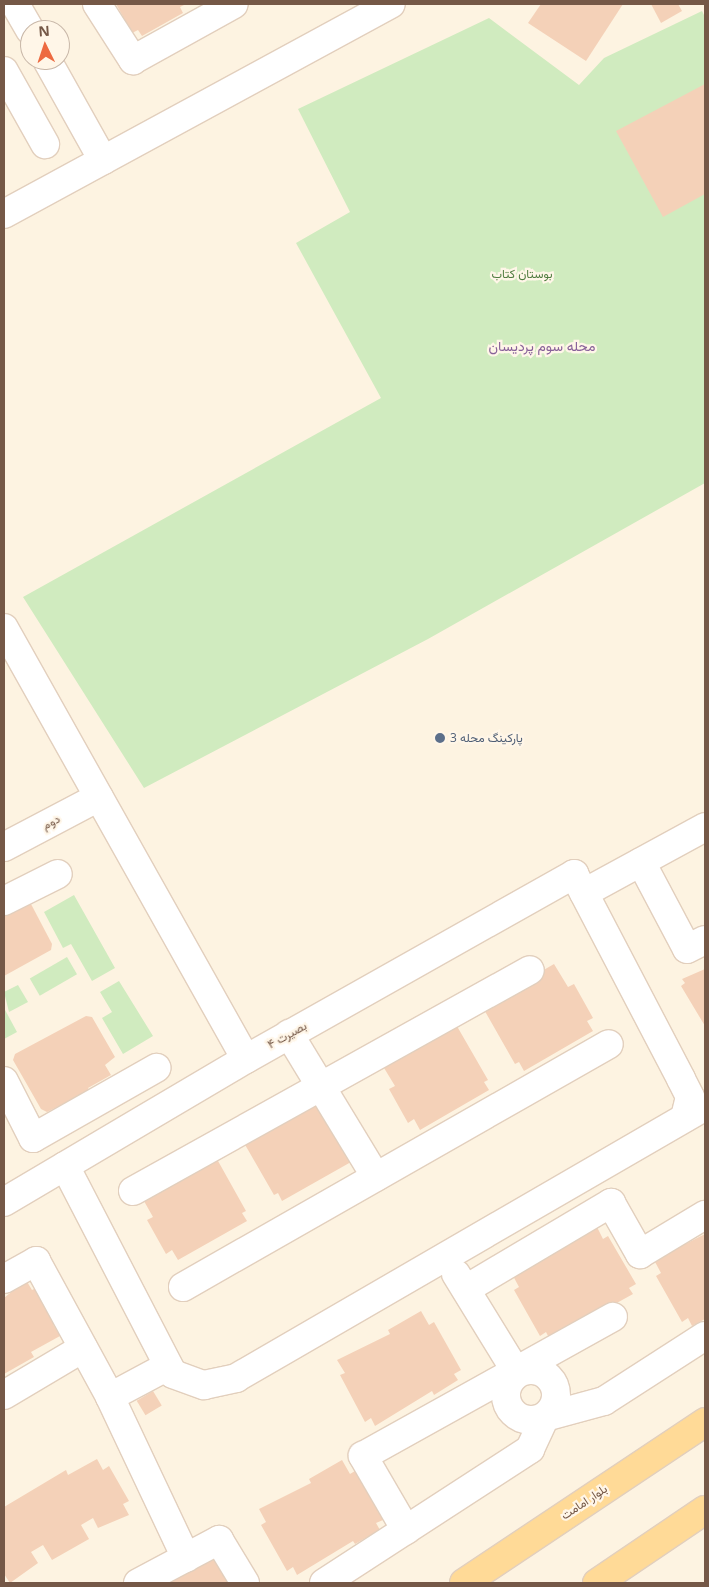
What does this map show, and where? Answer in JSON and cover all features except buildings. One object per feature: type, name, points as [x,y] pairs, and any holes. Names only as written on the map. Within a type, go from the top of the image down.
[{"type":"main road","name":"بلوار امامت","points":[[464,1583],[705,1422]]},
{"type":"main road","points":[[597,1583],[705,1510]]},
{"type":"street","points":[[17,4],[25,20]]},
{"type":"street","points":[[97,4],[133,60],[234,4]]},
{"type":"street","points":[[4,214],[391,4]]},
{"type":"street","points":[[52,70],[102,160]]},
{"type":"street","points":[[4,71],[44,144]]},
{"type":"street","points":[[4,628],[246,1058]]},
{"type":"street","name":"دوم","points":[[4,847],[99,797]]},
{"type":"street","name":"بصیرت ۴","points":[[4,1202],[289,1034],[579,883],[641,862],[705,826]]},
{"type":"street","points":[[641,862],[687,949],[705,940]]},
{"type":"street","points":[[4,901],[58,874]]},
{"type":"street","points":[[65,1166],[173,1374],[204,1385],[236,1378],[695,1112],[681,1079],[579,883]]},
{"type":"street","points":[[134,1191],[530,970]]},
{"type":"street","points":[[289,1034],[376,1177]]},
{"type":"street","points":[[183,1287],[609,1044]]},
{"type":"street","points":[[4,1081],[33,1138],[156,1068]]},
{"type":"street","points":[[466,1289],[610,1203],[640,1254],[705,1215]]},
{"type":"street","points":[[446,1256],[517,1373]]},
{"type":"street","points":[[4,1279],[36,1261],[110,1398],[186,1558]]},
{"type":"street","points":[[406,1530],[363,1456],[517,1373],[613,1317]]},
{"type":"street","points":[[324,1583],[530,1449],[545,1417],[556,1400],[552,1381],[536,1370],[517,1373],[505,1389],[509,1409],[525,1420],[545,1417],[604,1401],[705,1336]]},
{"type":"street","points":[[4,1395],[84,1348]]},
{"type":"street","points":[[110,1398],[168,1366]]},
{"type":"street","points":[[138,1583],[218,1540],[245,1583]]},
{"type":"green space","name":"بوستان کتاب","points":[[702,11],[705,17],[705,483],[428,639],[144,788],[23,597],[381,398],[296,243],[350,212],[298,109],[489,18],[579,85],[604,58]]},
{"type":"green space","points":[[74,895],[115,968],[92,981],[71,944],[63,948],[44,912]]},
{"type":"green space","points":[[67,957],[77,974],[40,996],[30,978]]},
{"type":"green space","points":[[119,981],[153,1036],[123,1054],[102,1018],[112,1012],[100,992]]},
{"type":"green space","points":[[18,985],[28,1002],[9,1012],[4,992]]},
{"type":"green space","points":[[4,1008],[17,1032],[4,1039]]},
{"type":"place","name":"پارکینگ محله 3","points":[[440,738]]},
{"type":"district","name":"محله سوم پردیسان","points":[[542,346]]}]
